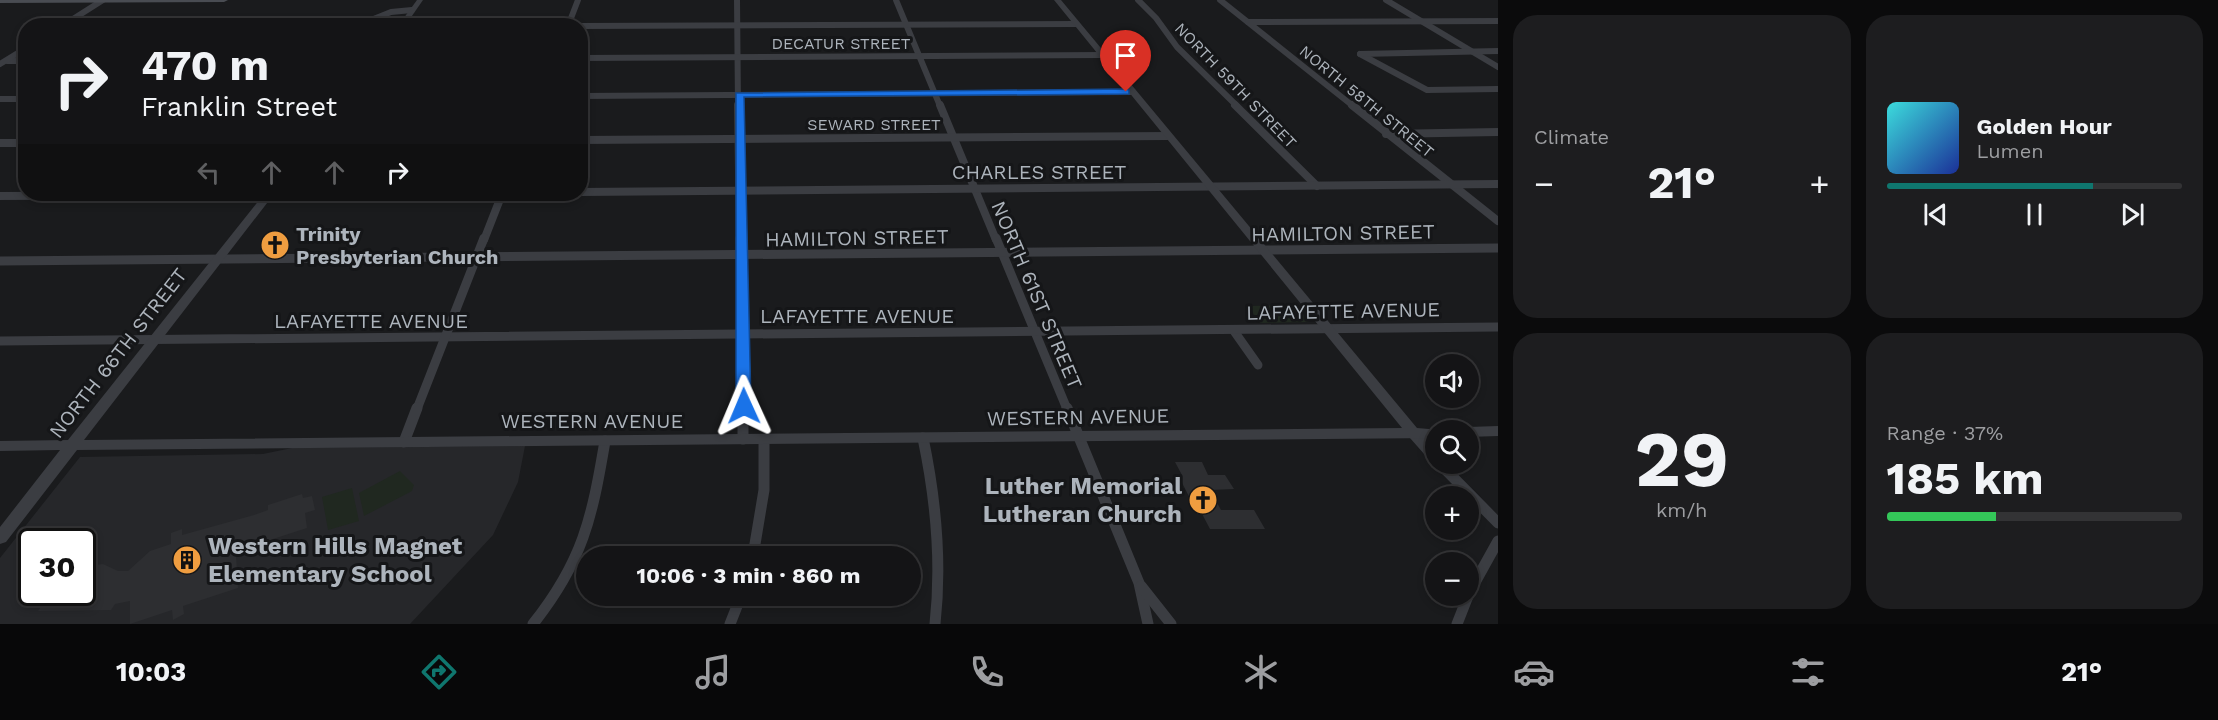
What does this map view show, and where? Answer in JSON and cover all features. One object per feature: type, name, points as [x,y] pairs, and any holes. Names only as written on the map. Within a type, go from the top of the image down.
[{"type":"main road","points":[[0,1],[224,0]]},
{"type":"street","points":[[75,18],[103,0]]},
{"type":"street","points":[[406,18],[420,0]]},
{"type":"street","points":[[570,18],[578,0]]},
{"type":"street","points":[[737,0],[743,439]]},
{"type":"street","name":"NORTH 61ST STREET","points":[[896,0],[1139,583]]},
{"type":"street","points":[[1057,0],[1425,447]]},
{"type":"street","name":"NORTH 59TH STREET","points":[[1138,0],[1156,18],[1177,47],[1317,186]]},
{"type":"street","name":"NORTH 58TH STREET","points":[[1220,0],[1498,221]]},
{"type":"street","points":[[1386,0],[1498,67]]},
{"type":"street","points":[[376,18],[391,12],[412,10]]},
{"type":"street","points":[[1248,22],[1498,21]]},
{"type":"street","points":[[588,26],[1076,24]]},
{"type":"street","points":[[1498,51],[1360,54],[1427,90],[1498,89]]},
{"type":"street","points":[[2,63],[18,53]]},
{"type":"street","name":"DECATUR STREET","points":[[588,58],[1102,55]]},
{"type":"street","points":[[2,63],[18,62]]},
{"type":"street","points":[[588,96],[1132,92]]},
{"type":"street","points":[[0,99],[18,99]]},
{"type":"street","points":[[1386,134],[1498,132]]},
{"type":"street","name":"SEWARD STREET","points":[[588,140],[1168,136]]},
{"type":"street","points":[[0,143],[18,143]]},
{"type":"street","name":"CHARLES STREET","points":[[588,192],[1498,184]]},
{"type":"street","points":[[0,196],[18,196]]},
{"type":"street","name":"NORTH 66TH STREET","points":[[0,538],[263,201]]},
{"type":"street","points":[[405,442],[499,201]]},
{"type":"street","name":"HAMILTON STREET","points":[[0,261],[1498,248]]},
{"type":"street","name":"LAFAYETTE AVENUE","points":[[0,341],[1498,327]]},
{"type":"street","points":[[1234,331],[1258,365]]},
{"type":"street","points":[[1479,432],[1498,431]]},
{"type":"street","name":"WESTERN AVENUE","points":[[0,446],[1425,433]]},
{"type":"street","points":[[923,438],[938,529],[939,584],[935,624]]},
{"type":"street","points":[[755,546],[765,490],[764,440]]},
{"type":"street","points":[[533,624],[558,591],[582,548],[592,514],[605,441]]},
{"type":"street","points":[[1450,474],[1498,524]]},
{"type":"street","points":[[1479,575],[1498,541]]},
{"type":"street","points":[[1139,583],[1148,624]]},
{"type":"street","points":[[1139,583],[1172,624]]},
{"type":"street","points":[[730,624],[737,606]]},
{"type":"street","points":[[1457,624],[1464,606]]},
{"type":"shaded area","points":[[1296,305],[1309,322],[1260,323],[1248,306]]},
{"type":"shaded area","points":[[525,446],[518,482],[493,535],[410,624],[0,624],[0,558],[18,535],[18,606],[96,606],[96,528],[24,528],[80,457],[263,454],[292,448]]},
{"type":"shaded area","points":[[400,471],[414,485],[412,491],[364,516],[359,493]]},
{"type":"shaded area","points":[[352,488],[359,521],[328,530],[322,497]]},
{"type":"building","name":"Luther Memorial Lutheran Church","points":[[1175,462],[1202,462],[1208,475],[1225,475],[1234,489],[1210,490],[1221,510],[1254,510],[1265,529],[1210,529],[1201,512],[1197,512],[1178,475],[1182,475]]},
{"type":"building","name":"Western Hills Magnet Elementary School","points":[[302,494],[303,498],[312,496],[315,510],[305,513],[307,528],[273,539],[274,543],[236,555],[238,588],[183,606],[184,614],[173,620],[172,610],[130,624],[130,601],[115,604],[111,610],[38,611],[41,606],[96,606],[96,565],[103,564],[118,571],[128,571],[150,551],[171,544],[171,533],[182,529],[182,535],[254,515],[268,510],[268,505]]},
{"type":"place","name":"Trinity Presbyterian Church","points":[[275,245]]},
{"type":"place","name":"Luther Memorial Lutheran Church","points":[[1203,500]]},
{"type":"place","name":"Western Hills Magnet Elementary School","points":[[187,560]]},
{"type":"route","points":[[744,406],[739,95],[1126,92]]}]
